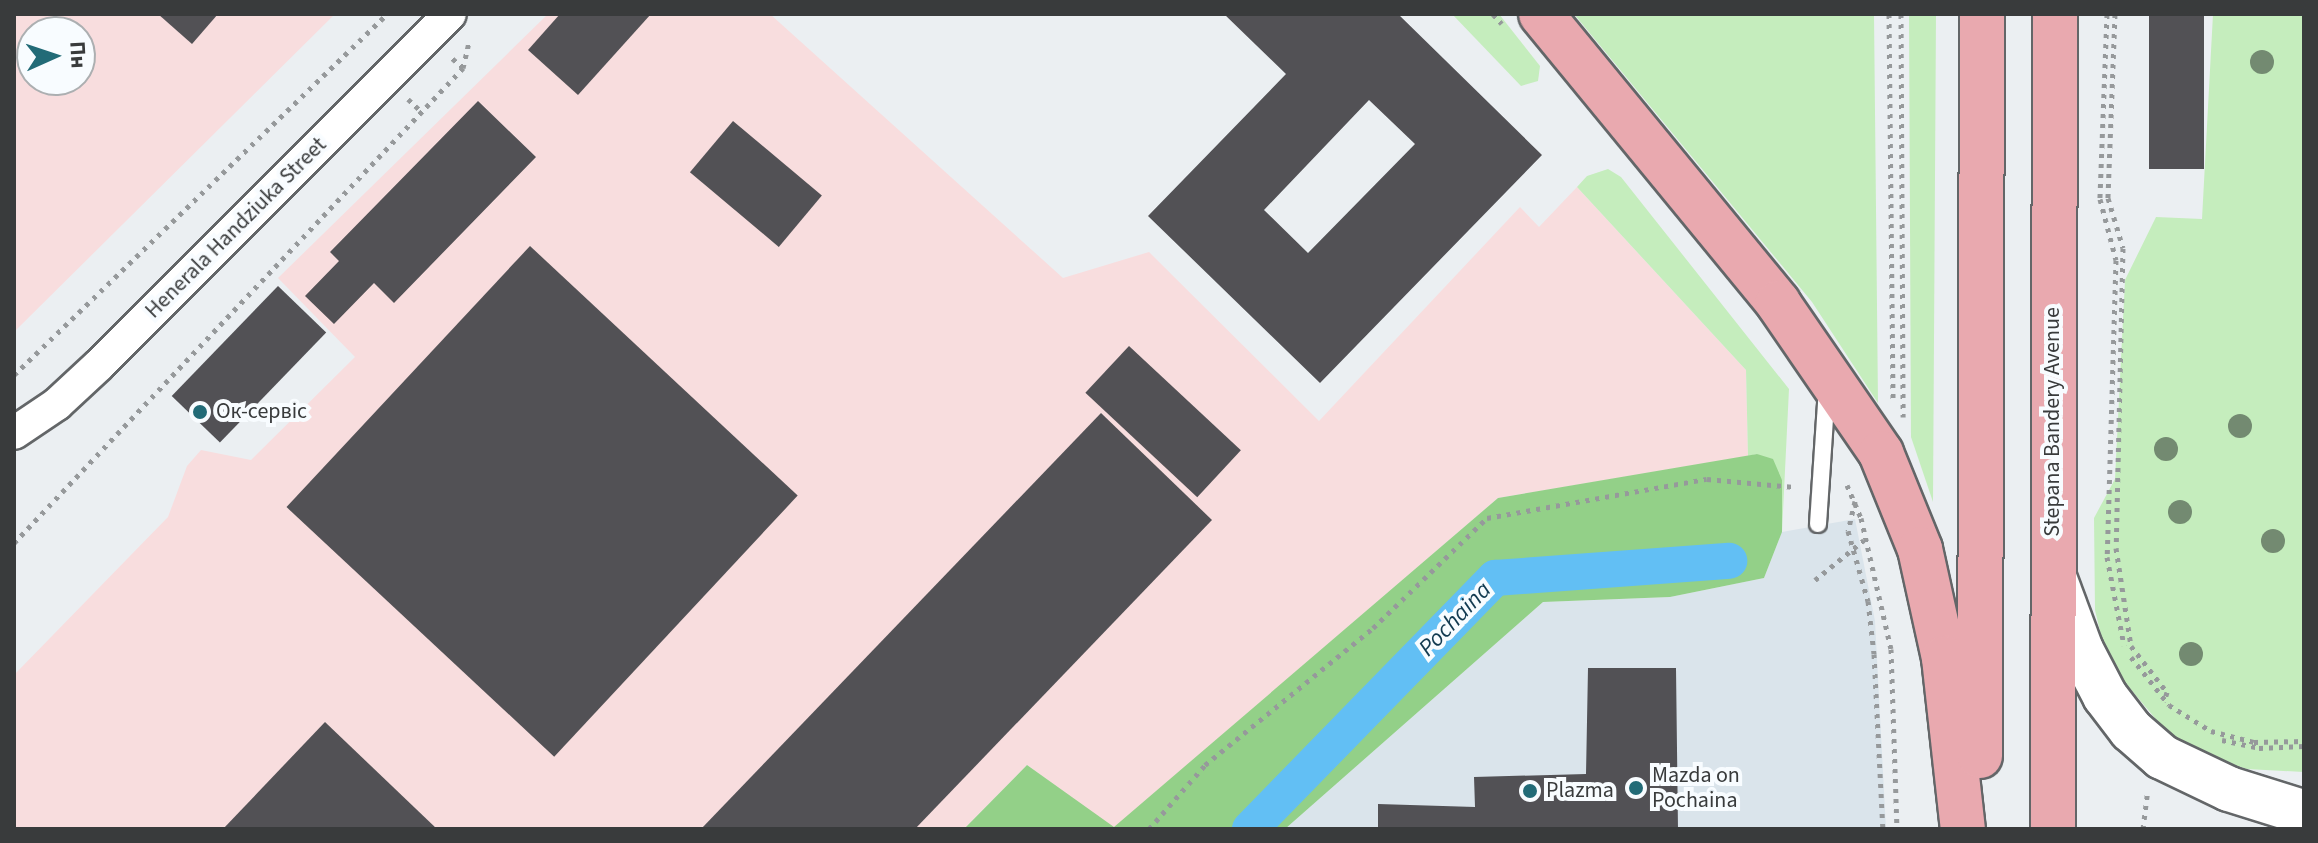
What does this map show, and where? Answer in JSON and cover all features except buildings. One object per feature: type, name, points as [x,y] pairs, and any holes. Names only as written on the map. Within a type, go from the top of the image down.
[{"type":"main road","points":[[1541,14],[1778,303],[1881,453],[1920,549],[1944,658],[1963,829]]},
{"type":"main road","points":[[1980,829],[1982,14]]},
{"type":"main road","name":"Stepana Bandery Avenue","points":[[2053,829],[2055,14]]},
{"type":"main road","points":[[2052,572],[2105,696],[2152,748],[2229,789],[2303,812]]},
{"type":"main road","points":[[2243,829],[2303,812]]},
{"type":"street","name":"Henerala Handziuka Street","points":[[14,433],[57,404],[99,365],[450,14]]},
{"type":"lane","points":[[1818,524],[1828,373]]},
{"type":"path","points":[[14,375],[387,14]]},
{"type":"path","points":[[1901,14],[1903,419]]},
{"type":"path","points":[[2107,14],[2100,199],[2116,260],[2107,557],[2125,650],[2165,700],[2211,731],[2254,742],[2304,743]]},
{"type":"path","points":[[2115,14],[2108,198],[2123,248],[2116,548],[2131,646],[2167,692],[2165,700]]},
{"type":"path","points":[[14,543],[463,68],[427,37]]},
{"type":"path","points":[[1149,829],[1205,765],[1373,628],[1487,518],[1707,479],[1820,489]]},
{"type":"path","points":[[1861,518],[1891,649],[1897,829]]},
{"type":"path","points":[[1815,580],[1864,540]]},
{"type":"path","points":[[2143,829],[2152,748]]},
{"type":"shaded area","points":[[14,14],[335,14],[14,332]]},
{"type":"shaded area","points":[[548,14],[770,14],[1063,278],[1149,252],[1319,421],[1520,207],[1539,227],[1577,187],[1746,370],[1748,456],[1498,498],[1114,828],[1027,765],[964,829],[14,829],[14,675],[168,517],[187,466],[201,450],[251,460],[355,357],[278,278]]},
{"type":"shaded area","points":[[1855,519],[1875,621],[1886,829],[1285,829],[1543,602],[1670,597],[1764,578],[1782,532]]},
{"type":"green space","points":[[1452,14],[1499,14],[1540,66],[1538,81],[1521,86]]},
{"type":"green space","points":[[1574,14],[1874,14],[1878,403],[1812,302]]},
{"type":"green space","points":[[1909,14],[1936,14],[1933,502],[1911,437]]},
{"type":"green space","points":[[2213,14],[2304,14],[2304,772],[2247,769],[2203,756],[2171,737],[2122,679],[2104,648],[2095,610],[2094,518],[2115,479],[2125,280],[2156,217],[2202,219]]},
{"type":"green space","points":[[1608,169],[1621,177],[1789,389],[1782,532],[1782,480],[1757,454],[1748,456],[1746,370],[1577,187],[1587,176]]},
{"type":"green space","points":[[1757,454],[1773,459],[1782,480],[1782,532],[1764,578],[1670,597],[1543,602],[1285,829],[964,829],[1027,765],[1114,827],[1498,498]]},
{"type":"waterway","name":"Pochaina","points":[[1250,829],[1495,578],[1729,561]]},
{"type":"place","name":"Ок-сервіс","points":[[200,412]]},
{"type":"place","name":"Mazda on Pochaina","points":[[1636,788]]},
{"type":"place","name":"Plazma","points":[[1530,791]]}]
